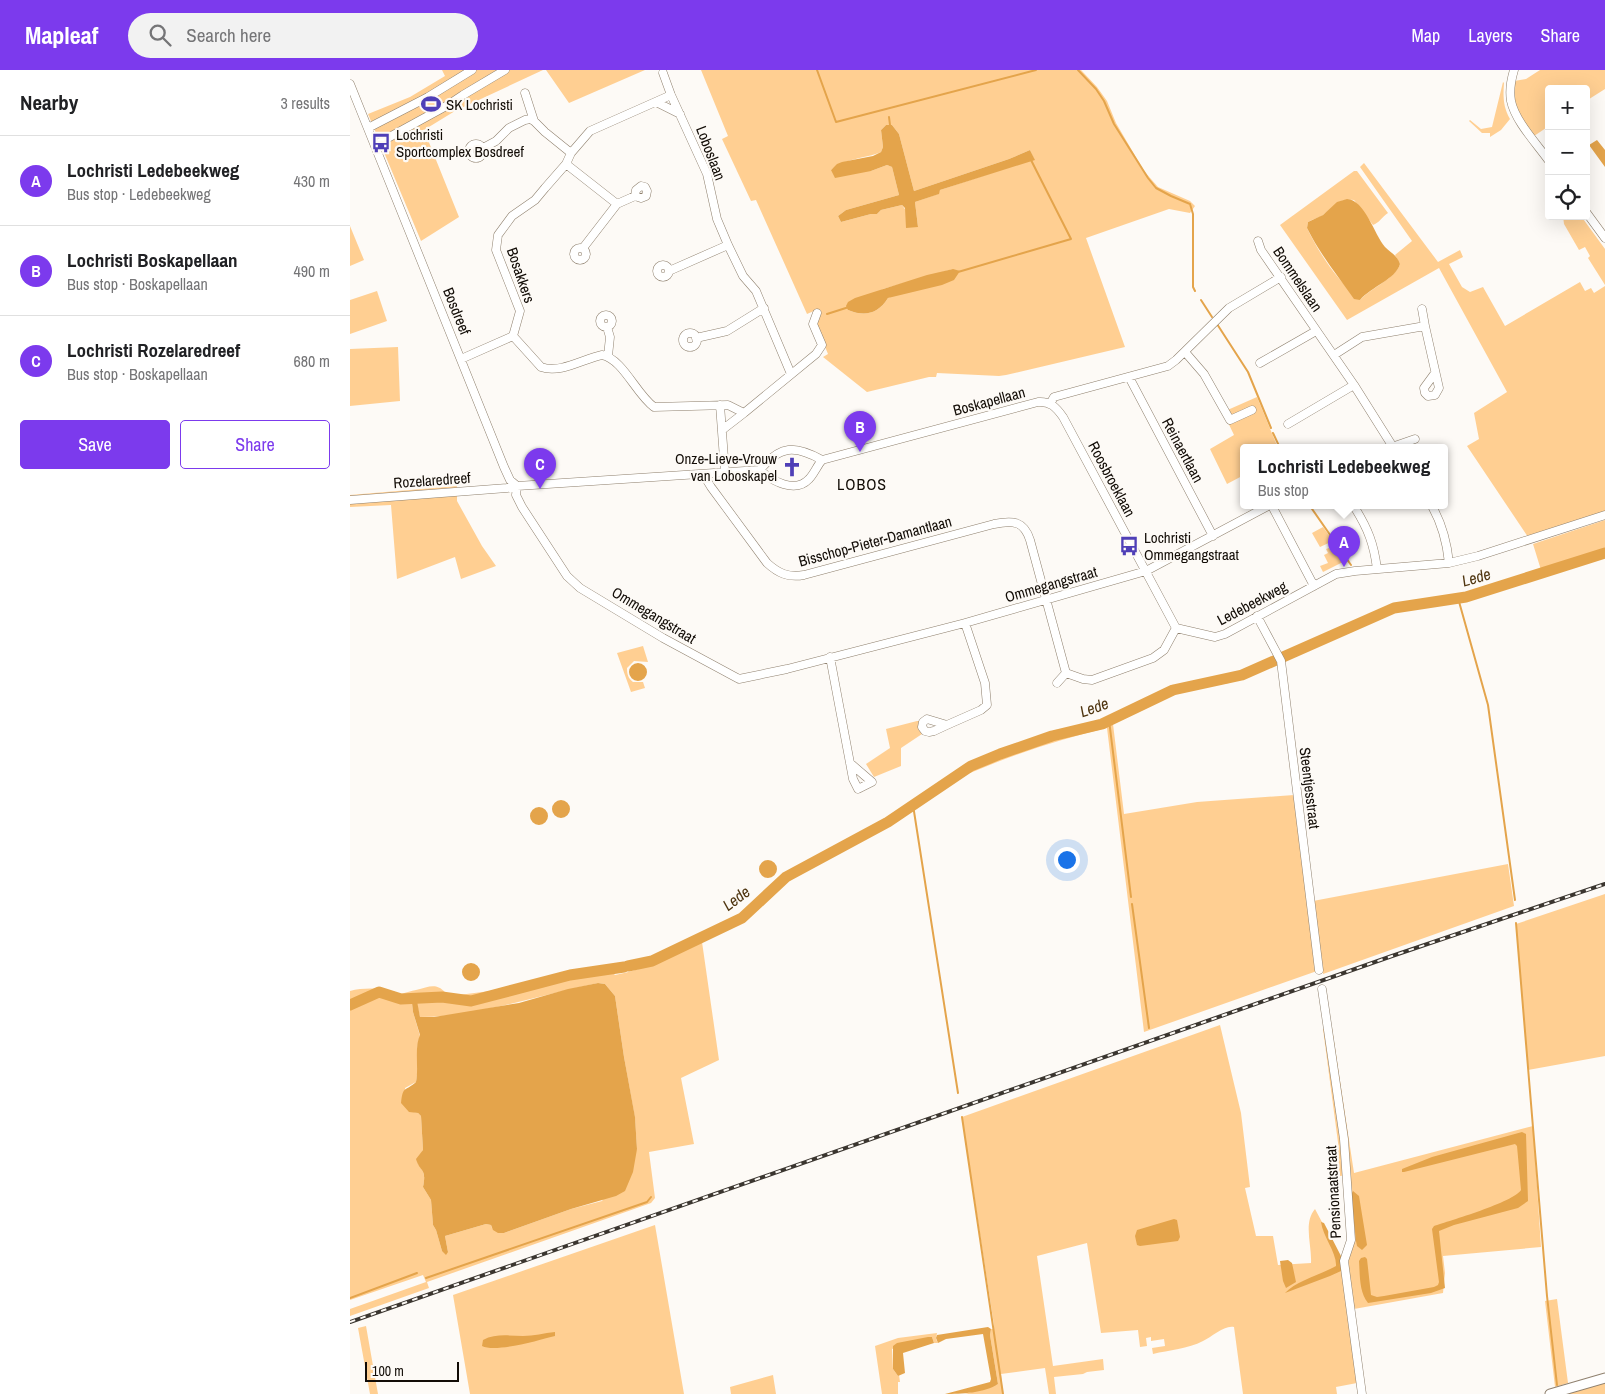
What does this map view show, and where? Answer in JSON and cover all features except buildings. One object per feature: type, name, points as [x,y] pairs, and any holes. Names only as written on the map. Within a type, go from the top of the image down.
[{"type":"street","points":[[368,128],[428,98],[472,70]]},
{"type":"street","points":[[374,145],[448,105],[463,94],[505,70]]},
{"type":"street","points":[[1514,70],[1510,86],[1510,96],[1514,111],[1545,154]]},
{"type":"street","name":"Loboslaan","points":[[663,73],[707,174],[717,219],[728,245],[743,276],[756,291],[792,374]]},
{"type":"street","name":"Bosdreef","points":[[350,84],[510,480],[516,486]]},
{"type":"street","points":[[525,93],[534,121],[571,153]]},
{"type":"street","name":"Bosakkers","points":[[513,336],[520,311],[496,250],[498,235],[512,216],[535,200],[566,164],[571,153],[590,131],[671,95]]},
{"type":"street","points":[[656,102],[680,114]]},
{"type":"street","points":[[483,148],[496,141],[515,124],[525,120],[534,121]]},
{"type":"street","points":[[566,164],[617,204]]},
{"type":"street","points":[[583,248],[617,204],[635,196]]},
{"type":"street","points":[[1590,217],[1605,238]]},
{"type":"street","name":"Bommelslaan","points":[[1258,242],[1354,385],[1389,444]]},
{"type":"street","points":[[669,271],[728,245]]},
{"type":"street","name":"Boskapellaan","points":[[822,460],[1038,402],[1050,404],[1054,397],[1168,366],[1185,352],[1229,308],[1281,277]]},
{"type":"street","points":[[696,338],[727,331],[764,308]]},
{"type":"street","points":[[1422,310],[1435,373]]},
{"type":"street","points":[[722,430],[816,354],[822,345],[813,324],[817,313]]},
{"type":"street","points":[[1334,355],[1362,337],[1425,326]]},
{"type":"street","points":[[607,327],[610,336],[608,356]]},
{"type":"street","name":"Bommelslaan","points":[[1260,363],[1316,331]]},
{"type":"street","points":[[461,359],[513,336],[541,368],[548,370],[602,354],[608,356],[616,362],[646,402],[654,407],[728,405],[744,413]]},
{"type":"street","points":[[1185,352],[1204,374],[1230,420],[1252,410]]},
{"type":"street","name":"Reinaertlaan","points":[[1129,377],[1213,536]]},
{"type":"street","points":[[1288,424],[1354,385]]},
{"type":"street","name":"Roosbroeklaan","points":[[1050,404],[1057,408],[1063,417],[1176,628]]},
{"type":"street","points":[[720,405],[725,472]]},
{"type":"street","points":[[1402,444],[1415,439]]},
{"type":"street","points":[[516,486],[760,470],[784,485],[795,486],[809,479],[822,460],[807,451],[788,449],[771,458],[760,470]]},
{"type":"street","name":"Bisschop-Pieter-Damantlaan","points":[[704,474],[711,487],[767,563],[777,572],[790,577],[804,575],[985,526],[1013,521],[1027,531],[1046,600]]},
{"type":"street","name":"Rozelaredreef","points":[[350,500],[516,486]]},
{"type":"street","name":"Ommegangstraat","points":[[516,486],[516,495],[522,507],[567,576],[580,588],[671,643],[738,679],[965,623],[1146,570],[1262,509]]},
{"type":"street","points":[[1274,509],[1314,586]]},
{"type":"street","points":[[1356,509],[1371,538],[1377,569]]},
{"type":"street","points":[[1434,509],[1446,542],[1449,563]]},
{"type":"street","name":"Ledebeekweg","points":[[1176,628],[1215,637],[1225,634],[1336,574],[1449,563],[1478,556],[1605,515]]},
{"type":"street","points":[[1046,600],[1066,673]]},
{"type":"street","name":"Steentjesstraat","points":[[1258,616],[1280,658],[1319,970]]},
{"type":"street","points":[[947,724],[981,710],[987,705],[985,683],[965,623]]},
{"type":"street","points":[[1066,673],[1092,680],[1153,658],[1164,650],[1176,628]]},
{"type":"street","points":[[830,657],[850,763]]},
{"type":"street","points":[[1057,682],[1066,673]]},
{"type":"street","name":"Pensionaatstraat","points":[[1322,988],[1344,1139],[1351,1240],[1344,1260],[1362,1394]]},
{"type":"street","points":[[1550,1394],[1605,1378]]},
{"type":"shaded area","points":[[442,70],[543,70],[455,111],[424,130],[459,217],[421,241],[368,114],[410,97],[445,76]]},
{"type":"shaded area","name":"SK Lochristi","points":[[546,70],[645,70],[569,103]]},
{"type":"shaded area","points":[[701,70],[1081,70],[1107,101],[1116,123],[1144,171],[1158,187],[1190,201],[1195,206],[1190,213],[1169,209],[1086,238],[1125,347],[1006,375],[937,373],[936,377],[867,392],[823,357],[828,354],[816,325],[816,310],[807,314],[756,200],[751,201],[722,139],[728,136]],"holes":[[[886,125],[892,125],[899,134],[914,191],[1030,150],[1034,159],[940,190],[938,194],[915,202],[918,227],[902,205],[881,210],[877,214],[841,222],[838,216],[846,210],[899,195],[892,167],[887,165],[871,171],[831,170],[842,163],[881,152],[883,147],[881,130]],[[953,269],[888,298],[880,308],[871,313],[848,310],[883,289]]]},
{"type":"shaded area","points":[[1540,70],[1605,70],[1605,89],[1590,98],[1590,85],[1545,85],[1545,129],[1534,136],[1521,117],[1513,99],[1514,81],[1526,79]]},
{"type":"shaded area","points":[[1503,82],[1505,106],[1510,119],[1501,130],[1490,137],[1490,133],[1482,133],[1469,121],[1481,129],[1492,127]]},
{"type":"shaded area","points":[[886,125],[892,125],[899,134],[914,191],[1030,150],[1035,160],[940,190],[939,194],[915,202],[918,227],[906,228],[905,208],[902,205],[881,210],[877,214],[841,222],[838,216],[846,210],[899,195],[892,167],[887,165],[871,171],[835,178],[831,170],[842,162],[873,156],[881,152],[883,147],[881,130]]},
{"type":"shaded area","points":[[1597,140],[1605,150],[1605,167],[1590,146]]},
{"type":"shaded area","points":[[1364,163],[1438,262],[1460,250],[1463,257],[1449,264],[1462,287],[1470,292],[1483,287],[1505,326],[1580,282],[1585,291],[1591,288],[1594,293],[1605,286],[1605,512],[1528,537],[1467,446],[1479,439],[1474,413],[1507,392],[1439,268],[1347,320],[1280,225],[1354,171],[1357,171],[1388,213],[1373,225],[1354,200],[1349,199],[1340,201],[1321,216],[1308,222],[1307,228],[1330,267],[1360,300],[1394,274],[1400,264],[1395,255],[1412,241],[1360,167]]},
{"type":"shaded area","points":[[1347,199],[1359,205],[1364,211],[1385,247],[1396,256],[1400,264],[1394,274],[1360,300],[1354,299],[1323,256],[1307,228],[1308,222],[1323,215],[1337,202]]},
{"type":"shaded area","points":[[1564,220],[1584,220],[1605,249],[1605,285],[1588,258],[1590,256],[1585,247],[1579,250]]},
{"type":"shaded area","points":[[350,226],[364,260],[350,266]]},
{"type":"shaded area","points":[[953,269],[960,271],[954,280],[942,285],[888,298],[880,308],[871,313],[854,312],[848,310],[846,306],[848,302],[855,298],[927,275]]},
{"type":"shaded area","points":[[377,291],[387,321],[350,334],[350,300]]},
{"type":"shaded area","points":[[398,347],[400,401],[350,406],[350,349]]},
{"type":"shaded area","points":[[1257,397],[1276,444],[1240,444],[1240,477],[1227,484],[1210,449],[1234,435],[1223,412]]},
{"type":"shaded area","points":[[457,486],[457,501],[482,546],[496,566],[461,579],[455,557],[397,579],[391,505],[350,507],[350,495]]},
{"type":"shaded area","points":[[1605,520],[1605,549],[1541,570],[1533,544]]},
{"type":"shaded area","points":[[1323,527],[1333,541],[1320,547],[1312,533]]},
{"type":"shaded area","points":[[1338,547],[1347,560],[1323,572],[1320,566],[1328,563],[1324,555],[1328,553],[1326,549],[1329,548],[1331,551]]},
{"type":"shaded area","points":[[643,646],[648,662],[634,661],[627,670],[628,676],[633,682],[643,682],[645,688],[631,692],[617,653]]},
{"type":"shaded area","points":[[634,663],[642,663],[647,668],[645,679],[634,681],[629,676],[629,668]]},
{"type":"shaded area","points":[[1229,680],[1229,683],[1187,690],[1171,695],[1113,724],[1124,814],[1197,802],[1294,795],[1317,971],[1144,1032],[1107,728],[1038,748],[970,773],[969,769],[1016,750],[1107,723],[1174,692]]},
{"type":"shaded area","points":[[920,721],[919,729],[922,734],[901,748],[901,766],[874,777],[866,764],[890,748],[886,729]]},
{"type":"shaded area","points":[[557,800],[565,800],[570,805],[568,816],[557,818],[552,813],[552,805]]},
{"type":"shaded area","points":[[535,807],[543,807],[548,812],[546,823],[535,825],[530,820],[530,812]]},
{"type":"shaded area","points":[[764,860],[772,860],[777,865],[775,876],[764,878],[759,873],[759,865]]},
{"type":"shaded area","points":[[1508,864],[1514,906],[1323,974],[1313,901]]},
{"type":"shaded area","points":[[1605,894],[1605,1056],[1528,1070],[1516,924]]},
{"type":"shaded area","points":[[702,942],[719,1060],[681,1078],[694,1144],[649,1152],[655,1198],[651,1203],[427,1282],[429,1288],[350,1316],[350,1309],[426,1282],[423,1275],[350,1300],[350,991],[376,989],[389,990],[401,994],[434,986],[441,989],[448,996],[451,996],[490,991],[564,972],[607,966],[615,975],[649,966]],"holes":[[[598,983],[605,984],[615,996],[635,1118],[637,1149],[602,1201],[571,1209],[504,1233],[486,1224],[445,1236],[448,1252],[442,1251],[433,1225],[431,1200],[423,1187],[424,1175],[418,1164],[423,1150],[421,1116],[418,1113],[409,1111],[405,1088],[416,1082],[417,1077],[420,1036],[412,1003],[416,1001],[420,1017],[445,1016],[502,1006]]]},
{"type":"shaded area","points":[[467,963],[475,963],[480,968],[478,979],[467,981],[462,976],[462,968]]},
{"type":"shaded area","points":[[598,983],[605,984],[615,996],[635,1117],[637,1149],[633,1172],[625,1191],[616,1196],[571,1209],[504,1233],[498,1233],[493,1230],[491,1225],[486,1224],[445,1236],[448,1252],[446,1255],[442,1251],[433,1225],[431,1200],[423,1187],[424,1173],[416,1159],[423,1150],[421,1116],[418,1113],[409,1112],[401,1103],[404,1091],[416,1082],[417,1076],[417,1045],[420,1035],[412,1003],[417,1001],[420,1017],[434,1017],[519,1003],[568,989]]},
{"type":"shaded area","points":[[1220,1025],[1241,1113],[1250,1187],[1245,1188],[1256,1236],[1273,1236],[1278,1265],[1311,1263],[1309,1221],[1315,1209],[1340,1256],[1357,1383],[1336,1387],[1337,1394],[1243,1394],[1234,1327],[1222,1329],[1207,1339],[1191,1346],[1153,1354],[1152,1348],[1165,1346],[1164,1339],[1151,1341],[1151,1337],[1146,1338],[1147,1346],[1140,1347],[1138,1330],[1101,1333],[1087,1243],[1037,1256],[1053,1366],[1103,1359],[1104,1370],[1054,1377],[1056,1394],[1049,1394],[1045,1368],[1001,1374],[1003,1394],[965,1394],[998,1384],[990,1335],[994,1325],[962,1117]]},
{"type":"shaded area","points":[[1332,1028],[1354,1173],[1533,1126],[1541,1247],[1443,1256],[1445,1273],[1443,1293],[1354,1309],[1348,1266],[1349,1175],[1340,1176],[1335,1152],[1339,1150],[1323,1029]]},
{"type":"shaded area","points":[[1522,1132],[1526,1134],[1528,1201],[1518,1208],[1454,1225],[1439,1231],[1445,1288],[1431,1293],[1368,1303],[1360,1283],[1359,1261],[1361,1258],[1365,1257],[1367,1259],[1371,1295],[1377,1297],[1434,1287],[1439,1282],[1432,1229],[1434,1226],[1507,1200],[1521,1190],[1517,1146],[1515,1144],[1404,1172],[1402,1172],[1402,1169],[1432,1157]]},
{"type":"shaded area","points":[[1353,1191],[1359,1196],[1367,1245],[1362,1250],[1357,1246],[1356,1241],[1351,1195]]},
{"type":"shaded area","points":[[1174,1219],[1177,1220],[1180,1237],[1178,1241],[1137,1245],[1135,1236],[1137,1230]]},
{"type":"shaded area","points":[[1321,1222],[1324,1223],[1341,1256],[1343,1269],[1285,1293],[1302,1281],[1336,1266],[1336,1261]]},
{"type":"shaded area","points":[[655,1225],[684,1394],[470,1394],[453,1295]]},
{"type":"shaded area","points":[[1288,1260],[1292,1263],[1296,1282],[1286,1288],[1280,1261]]},
{"type":"shaded area","points":[[1557,1299],[1568,1383],[1555,1387],[1545,1301]]},
{"type":"shaded area","points":[[366,1326],[378,1394],[370,1394],[358,1328]]},
{"type":"shaded area","points":[[988,1327],[991,1329],[990,1335],[998,1384],[980,1391],[945,1394],[990,1382],[991,1379],[983,1334],[946,1339],[938,1343],[937,1335]]},
{"type":"shaded area","points":[[555,1332],[555,1336],[518,1345],[497,1348],[482,1346],[483,1340],[493,1336],[527,1336]]},
{"type":"shaded area","points":[[937,1333],[936,1339],[938,1343],[934,1343],[932,1337],[892,1349],[893,1369],[899,1375],[900,1382],[898,1382],[898,1394],[882,1394],[875,1346],[898,1338]]},
{"type":"shaded area","points":[[932,1337],[934,1343],[903,1353],[905,1373],[898,1376],[893,1369],[893,1346],[897,1343]]},
{"type":"shaded area","points":[[773,1375],[776,1394],[731,1394],[730,1387]]},
{"type":"shaded area","points":[[1605,1383],[1605,1394],[1566,1394]]},
{"type":"waterway","points":[[817,70],[836,122],[1036,70]]},
{"type":"waterway","points":[[1078,70],[1096,89],[1104,101],[1114,124],[1156,188],[1190,204],[1193,214],[1193,287],[1195,291]]},
{"type":"waterway","points":[[889,117],[890,125]]},
{"type":"waterway","points":[[958,272],[1071,239],[1031,160]]},
{"type":"waterway","points":[[1201,300],[1212,317]]},
{"type":"waterway","points":[[827,314],[849,307]]},
{"type":"waterway","points":[[1217,324],[1248,372],[1271,428]]},
{"type":"waterway","points":[[1273,433],[1278,444]]},
{"type":"waterway","points":[[1312,509],[1351,565]]},
{"type":"waterway","name":"Lede","points":[[628,966],[652,961],[742,918],[786,877],[888,822],[971,766],[1052,736],[1102,724],[1173,690],[1242,675],[1394,608],[1466,597],[1605,553]]},
{"type":"waterway","points":[[1458,598],[1488,705],[1515,900]]},
{"type":"waterway","points":[[1109,720],[1131,897]]},
{"type":"waterway","points":[[913,805],[958,1093]]},
{"type":"waterway","points":[[1132,904],[1149,1028]]},
{"type":"waterway","points":[[1516,923],[1547,1296],[1557,1385]]},
{"type":"waterway","name":"Lede","points":[[350,1005],[379,992],[401,999],[442,997],[471,1001],[570,975],[624,967]]},
{"type":"waterway","name":"Lede","points":[[414,998],[415,1004]]},
{"type":"waterway","points":[[962,1117],[1003,1394]]},
{"type":"waterway","points":[[426,1278],[647,1202],[651,1197]]},
{"type":"waterway","points":[[350,1298],[417,1273]]},
{"type":"railway","points":[[350,1322],[1392,956],[1605,884]]},
{"type":"place","name":"SK Lochristi","points":[[431,104]]},
{"type":"place","name":"Lochristi Sportcomplex Bosdreef","points":[[381,143]]},
{"type":"place","name":"Lochristi Boskapellaan","points":[[860,452]]},
{"type":"place","name":"Onze-Lieve-Vrouw van Loboskapel","points":[[792,467]]},
{"type":"place","name":"Lochristi Rozelaredreef","points":[[540,489]]},
{"type":"place","name":"Lochristi Ommegangstraat","points":[[1129,546]]},
{"type":"place","name":"Lochristi Ledebeekweg","points":[[1344,567]]},
{"type":"district","name":"LOBOS","points":[[862,484]]}]
